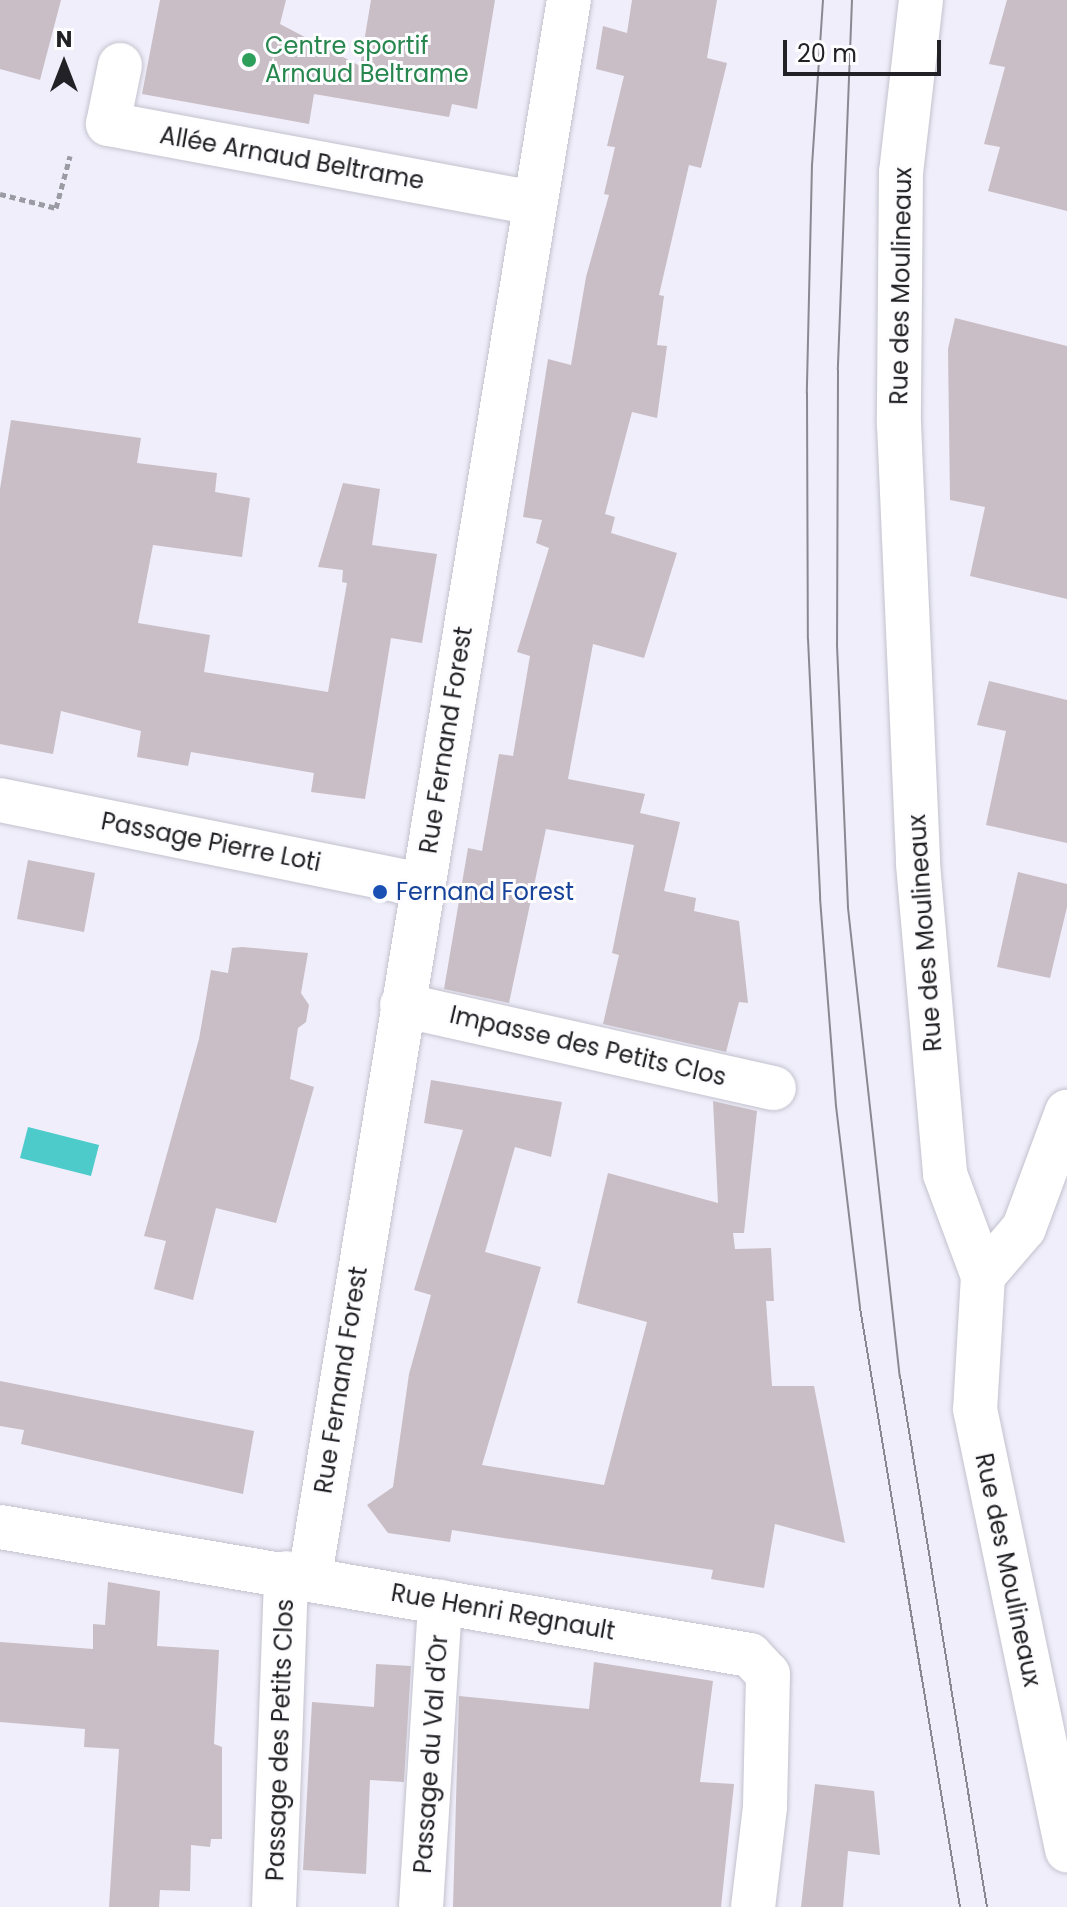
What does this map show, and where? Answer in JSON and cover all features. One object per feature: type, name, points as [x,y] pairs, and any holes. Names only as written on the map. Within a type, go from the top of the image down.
[{"type":"street","name":"Rue Fernand Forest","points":[[298,1574],[402,1005],[569,0]]},
{"type":"street","name":"Rue des Moulineaux","points":[[921,0],[901,172],[899,424],[917,849],[945,1174],[983,1276],[975,1409],[1067,1851]]},
{"type":"street","name":"Allée Arnaud Beltrame","points":[[120,65],[108,124],[535,203]]},
{"type":"street","name":"Passage Pierre Loti","points":[[0,800],[422,885]]},
{"type":"street","name":"Impasse des Petits Clos","points":[[402,1005],[774,1088]]},
{"type":"street","points":[[983,1276],[1024,1228],[1067,1112]]},
{"type":"street","name":"Rue Henri Regnault","points":[[0,1527],[298,1574],[440,1602],[750,1655],[768,1674],[765,1807],[753,1907]]},
{"type":"street","name":"Passage des Petits Clos","points":[[274,1907],[298,1574]]},
{"type":"street","name":"Passage du Val d'Or","points":[[421,1907],[440,1602]]},
{"type":"path","points":[[0,194],[56,208]]},
{"type":"water","points":[[28,1127],[99,1145],[91,1176],[20,1158]]},
{"type":"building","points":[[0,0],[61,0],[40,80],[0,69]]},
{"type":"building","points":[[160,0],[286,0],[280,24],[360,66],[371,0],[495,0],[477,109],[452,104],[449,117],[314,94],[309,124],[142,94]]},
{"type":"building","points":[[632,0],[717,0],[707,58],[727,63],[701,168],[689,165],[659,295],[664,296],[657,345],[667,346],[657,418],[632,412],[605,514],[615,517],[611,533],[677,553],[644,658],[593,644],[568,779],[645,794],[640,813],[680,822],[664,891],[696,898],[694,911],[739,921],[748,1003],[739,1002],[726,1052],[603,1024],[619,955],[612,953],[634,845],[546,829],[509,1003],[444,989],[468,848],[482,851],[499,754],[513,756],[530,656],[517,652],[549,548],[536,543],[542,520],[523,517],[548,359],[571,365],[586,277],[609,195],[604,194],[615,147],[607,146],[624,76],[596,69],[603,26],[627,33]]},
{"type":"building","points":[[1007,0],[1067,0],[1067,211],[988,191],[1000,147],[984,144],[1005,67],[989,64]]},
{"type":"building","points":[[955,318],[1067,346],[1067,599],[970,576],[985,507],[950,500],[948,349]]},
{"type":"building","points":[[11,420],[141,438],[137,463],[217,473],[215,492],[250,498],[242,557],[153,545],[138,623],[210,635],[204,672],[328,692],[347,583],[342,582],[343,570],[318,567],[343,483],[380,489],[372,545],[437,554],[422,643],[391,638],[365,799],[311,792],[314,773],[191,752],[188,766],[137,757],[141,731],[61,711],[53,754],[0,744],[0,489]]},
{"type":"building","points":[[989,681],[1067,700],[1067,843],[986,825],[1006,731],[977,725]]},
{"type":"building","points":[[28,860],[95,873],[84,932],[17,919]]},
{"type":"building","points":[[1018,872],[1067,884],[1067,907],[1050,978],[997,967]]},
{"type":"building","points":[[232,948],[308,953],[301,993],[309,1005],[306,1022],[298,1028],[290,1079],[314,1087],[276,1223],[216,1208],[193,1300],[154,1289],[166,1241],[144,1236],[199,1039],[211,970],[228,973]]},
{"type":"building","points":[[431,1080],[562,1102],[551,1157],[515,1147],[485,1252],[541,1267],[482,1465],[604,1485],[647,1322],[577,1303],[608,1173],[718,1203],[713,1101],[757,1111],[744,1233],[733,1233],[735,1249],[771,1248],[774,1301],[766,1301],[772,1386],[814,1386],[845,1543],[775,1524],[764,1588],[711,1579],[713,1570],[452,1530],[450,1542],[388,1533],[367,1505],[393,1487],[409,1374],[431,1295],[414,1290],[463,1130],[424,1123]]},
{"type":"building","points":[[0,1381],[254,1431],[243,1494],[21,1444],[24,1430],[0,1426]]},
{"type":"building","points":[[108,1582],[160,1591],[157,1646],[219,1650],[214,1744],[222,1747],[222,1839],[211,1839],[210,1847],[191,1845],[190,1891],[160,1890],[159,1907],[109,1907],[119,1749],[84,1747],[85,1729],[0,1722],[0,1642],[93,1649],[93,1624],[105,1625]]},
{"type":"building","points":[[594,1662],[713,1681],[700,1782],[734,1784],[721,1907],[453,1907],[459,1696],[589,1709]]},
{"type":"building","points":[[376,1664],[411,1666],[404,1782],[370,1780],[366,1874],[303,1870],[312,1702],[374,1707]]},
{"type":"building","points":[[815,1784],[874,1791],[880,1855],[848,1851],[843,1907],[801,1907]]},
{"type":"tram line","points":[[823,0],[812,164],[807,393],[808,639],[820,898],[836,1106],[860,1308],[960,1907]]},
{"type":"tram line","points":[[852,0],[838,370],[837,645],[848,908],[900,1376],[987,1907]]},
{"type":"place","name":"Centre sportif Arnaud Beltrame","points":[[249,60]]},
{"type":"place","name":"Fernand Forest","points":[[380,892]]}]
